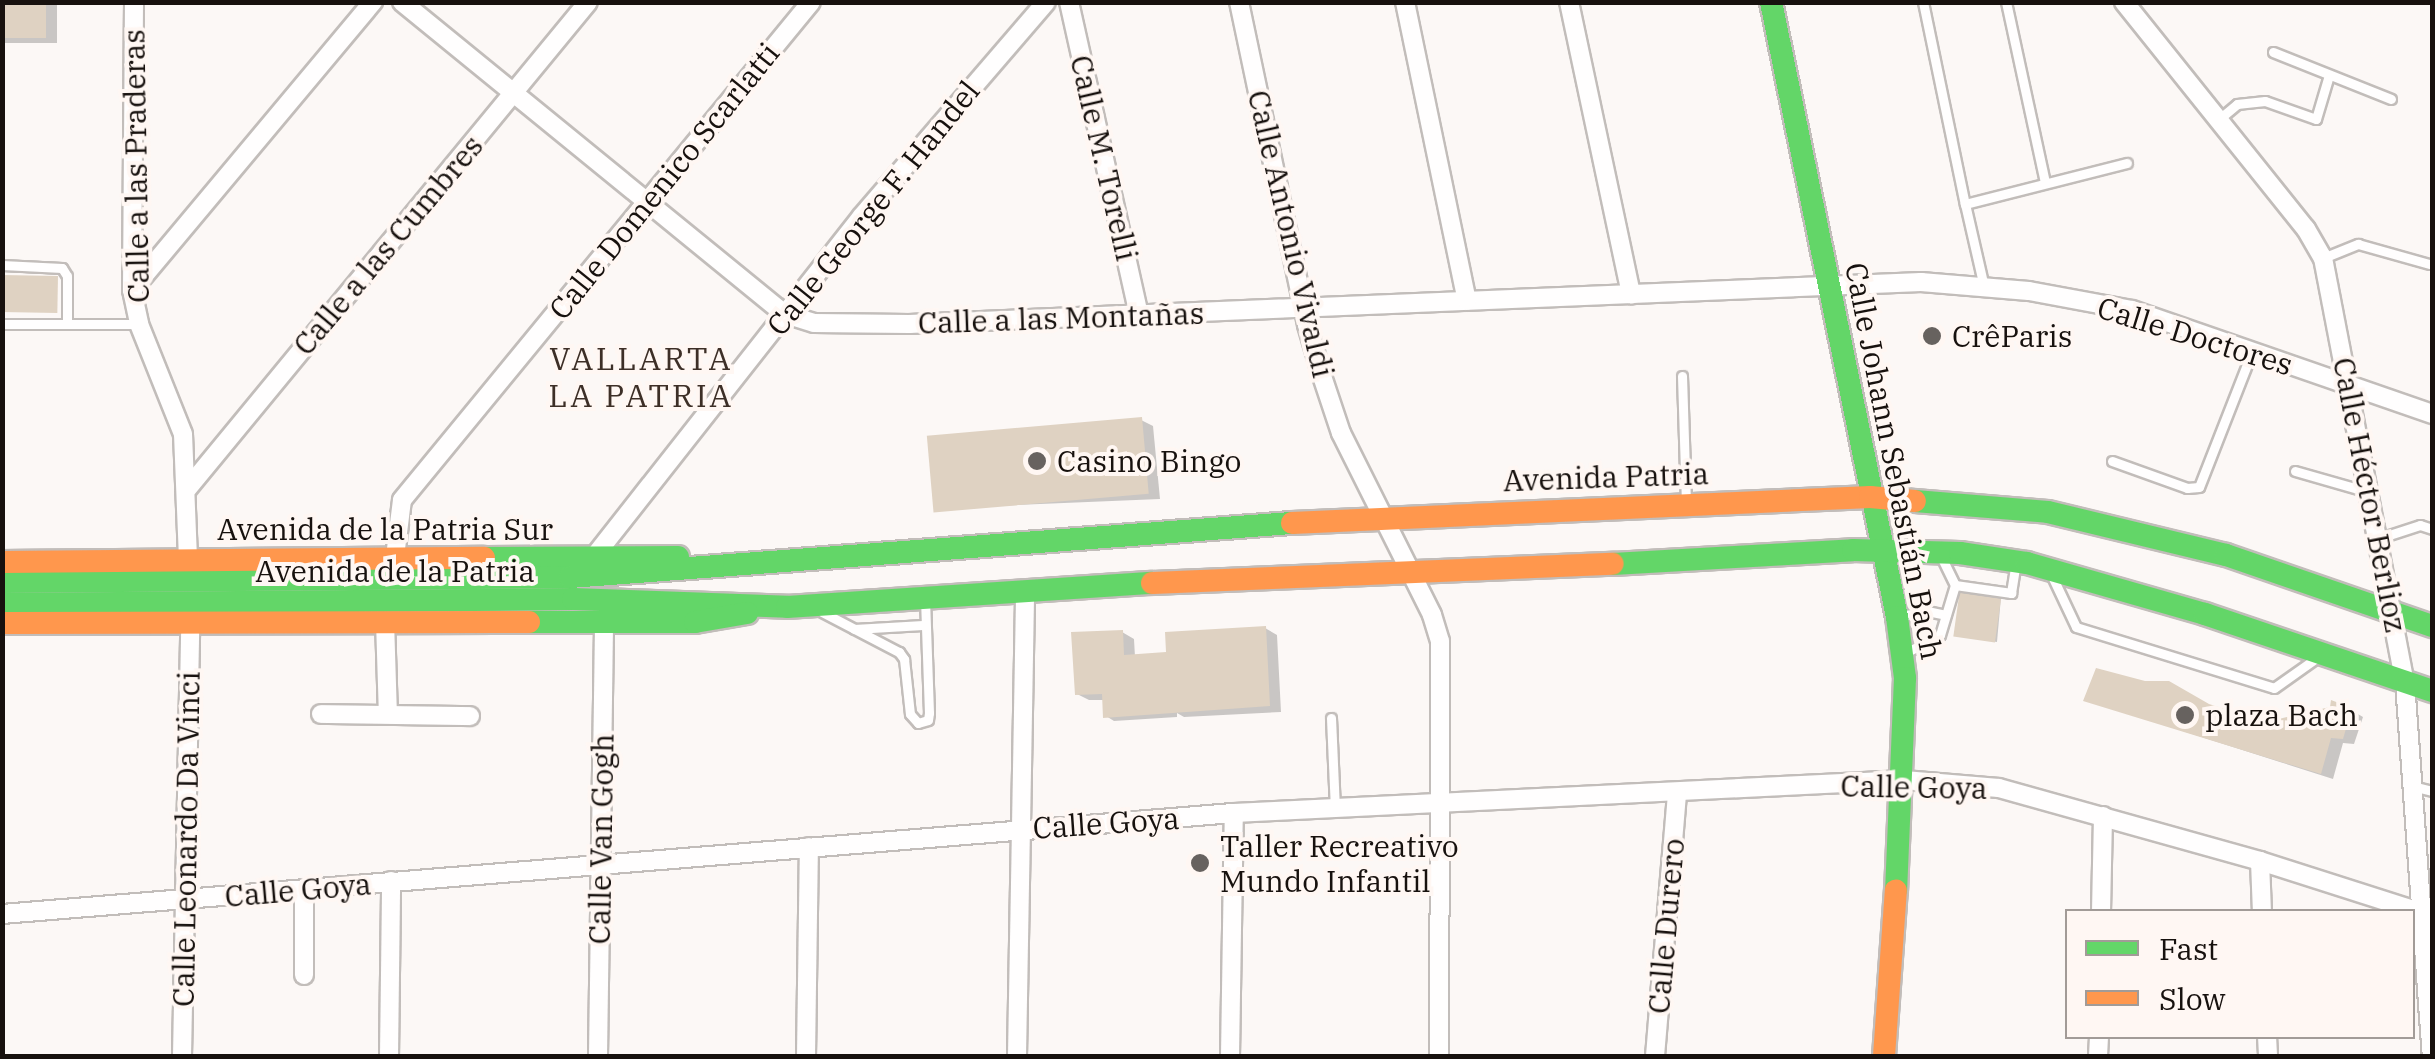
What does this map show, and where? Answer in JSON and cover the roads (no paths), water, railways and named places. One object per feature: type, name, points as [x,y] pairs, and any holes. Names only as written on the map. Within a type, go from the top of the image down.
[{"type":"main road","name":"Calle Johann Sebastián Bach","points":[[1771,2],[1902,654],[1904,780],[1884,1056]]},
{"type":"main road","name":"Avenida Patria","points":[[767,565],[1021,540],[1383,516],[1870,496],[2048,512],[2226,554],[2432,626]]},
{"type":"main road","points":[[2,623],[695,622],[787,607],[926,598],[1881,550],[1939,552],[2048,569],[2432,692]]},
{"type":"main road","points":[[2,553],[35,562]]},
{"type":"main road","name":"Avenida de la Patria Sur","points":[[2,562],[709,557],[767,565]]},
{"type":"main road","name":"Avenida de la Patria","points":[[2,582],[570,577],[767,565]]},
{"type":"main road","name":"Avenida de la Patria","points":[[2,604],[573,600],[787,607]]},
{"type":"main road","points":[[2,634],[39,623]]},
{"type":"street","name":"Calle a las Praderas","points":[[134,2],[132,290],[139,324],[178,412],[188,488],[188,560]]},
{"type":"street","points":[[132,290],[373,2]]},
{"type":"street","name":"Calle a las Montañas","points":[[402,2],[786,314],[842,325],[1831,286]]},
{"type":"street","name":"Calle a las Cumbres","points":[[188,488],[588,2]]},
{"type":"street","name":"Calle Domenico Scarlatti","points":[[395,557],[402,500],[810,2]]},
{"type":"street","name":"Calle George F. Handel","points":[[593,558],[862,216],[1046,2]]},
{"type":"street","name":"Calle M. Torelli","points":[[1069,2],[1138,314]]},
{"type":"street","name":"Calle Antonio Vivaldi","points":[[1239,2],[1303,308],[1342,434],[1410,571],[1440,642],[1438,1056]]},
{"type":"street","points":[[1404,2],[1467,301]]},
{"type":"street","points":[[1570,2],[1631,294]]},
{"type":"street","name":"Calle Héctor Berlioz","points":[[2124,2],[2306,229],[2323,258],[2405,682],[2426,914],[2432,1056]]},
{"type":"street","name":"Calle Doctores","points":[[1831,286],[1921,282],[1984,287],[2132,310],[2432,414]]},
{"type":"street","points":[[1017,1056],[1025,592]]},
{"type":"street","name":"Calle Leonardo Da Vinci","points":[[182,1056],[190,621]]},
{"type":"street","points":[[385,621],[388,714]]},
{"type":"street","name":"Calle Van Gogh","points":[[598,1056],[604,622]]},
{"type":"street","points":[[321,714],[470,716]]},
{"type":"street","name":"Calle Goya","points":[[2,914],[1234,813],[1904,780],[1999,788],[2260,861],[2410,909]]},
{"type":"street","name":"Calle Durero","points":[[1655,1056],[1677,794]]},
{"type":"street","points":[[1230,1056],[1234,813]]},
{"type":"street","points":[[2101,909],[2103,816]]},
{"type":"street","points":[[806,1056],[809,847]]},
{"type":"street","points":[[2260,861],[2262,909]]},
{"type":"street","points":[[389,1056],[391,881]]},
{"type":"street","points":[[304,889],[304,976]]},
{"type":"lane","points":[[1923,2],[1984,287]]},
{"type":"lane","points":[[2006,2],[2045,183]]},
{"type":"lane","points":[[2273,52],[2391,99]]},
{"type":"lane","points":[[2218,120],[2236,104],[2265,101],[2316,119],[2329,74]]},
{"type":"lane","points":[[1966,204],[2127,164]]},
{"type":"lane","points":[[2323,258],[2358,244],[2428,264]]},
{"type":"lane","points":[[2,266],[62,268],[68,276],[67,324]]},
{"type":"lane","points":[[2,324],[139,324]]},
{"type":"lane","points":[[2112,461],[2187,488],[2198,486],[2252,352]]},
{"type":"lane","points":[[1682,376],[1686,503]]},
{"type":"lane","points":[[2296,470],[2371,492]]},
{"type":"lane","points":[[2380,538],[2420,525],[2432,529]]},
{"type":"lane","points":[[1902,654],[1940,635],[1955,585],[1939,552]]},
{"type":"lane","points":[[1955,585],[2010,593],[2016,561]]},
{"type":"lane","points":[[2048,569],[2076,627],[2274,688],[2322,654]]},
{"type":"lane","points":[[811,606],[899,652],[904,659],[910,714],[918,723],[928,720],[929,713],[923,625],[926,598]]},
{"type":"lane","points":[[1897,617],[1927,611],[1946,614]]},
{"type":"lane","points":[[851,629],[923,625]]},
{"type":"lane","points":[[1332,718],[1335,809]]},
{"type":"lane","points":[[2412,786],[2432,791]]},
{"type":"place","name":"CrêParis","points":[[1932,336]]},
{"type":"place","name":"Casino Bingo","points":[[1037,461]]},
{"type":"place","name":"plaza Bach","points":[[2185,715]]},
{"type":"place","name":"Taller Recreativo Mundo Infantil","points":[[1200,863]]},
{"type":"district","name":"VALLARTA LA PATRIA","points":[[641,378]]}]
